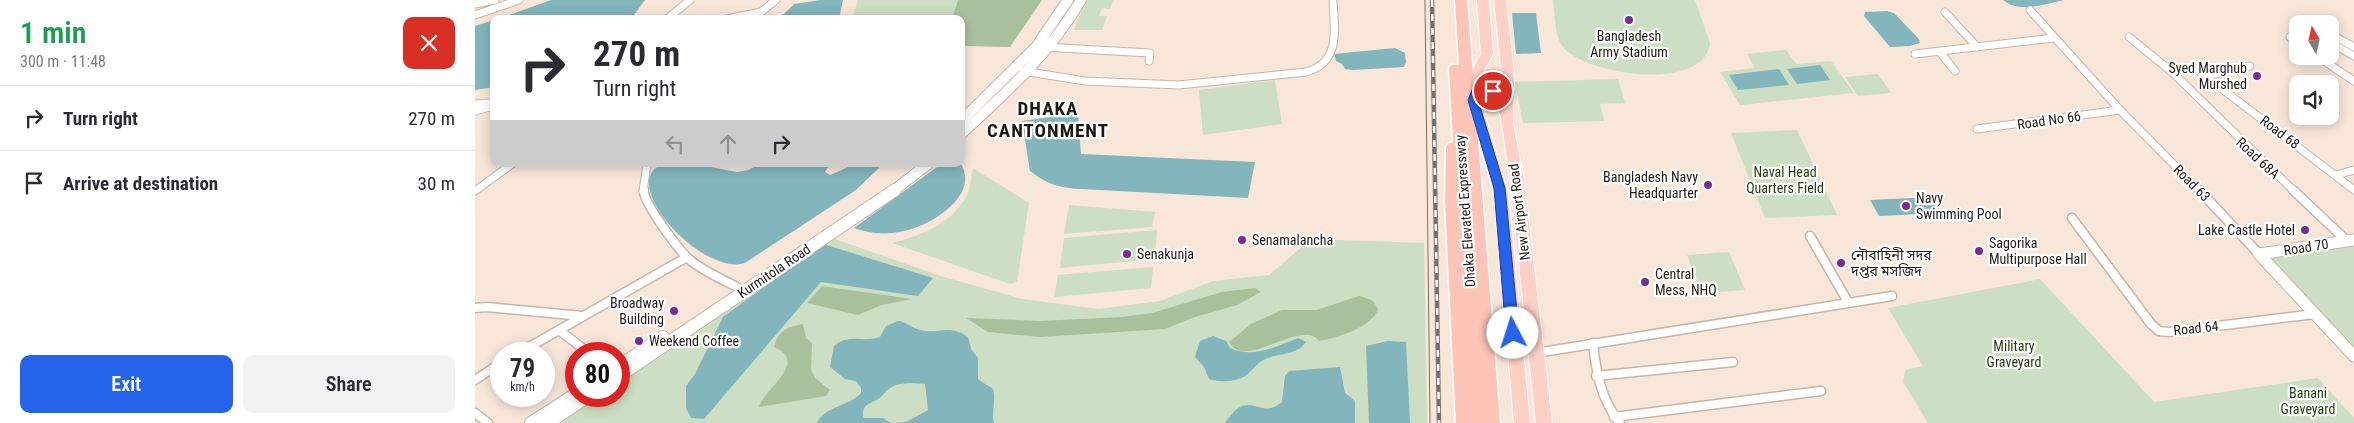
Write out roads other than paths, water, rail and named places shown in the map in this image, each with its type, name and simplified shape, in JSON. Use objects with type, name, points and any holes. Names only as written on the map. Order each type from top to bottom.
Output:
[{"type":"highway","name":"Dhaka Elevated Expressway","points":[[1451,0],[1457,112],[1467,199],[1476,423]]},
{"type":"highway","name":"Dhaka Elevated Expressway","points":[[1461,0],[1491,423]]},
{"type":"highway","name":"New Airport Road","points":[[1483,0],[1487,54],[1482,67],[1471,79],[1469,85],[1501,194],[1521,423]]},
{"type":"highway","name":"New Airport Road","points":[[1500,0],[1509,75],[1507,124],[1517,180],[1544,423]]},
{"type":"highway","points":[[1473,100],[1476,91],[1483,88],[1493,91],[1501,104],[1507,124]]},
{"type":"highway","points":[[1457,112],[1453,134],[1452,201],[1465,423]]},
{"type":"highway","points":[[1490,398],[1498,423]]},
{"type":"main road","points":[[965,117],[1036,47],[1068,0]]},
{"type":"main road","points":[[965,130],[1028,72],[1050,48],[1081,0]]},
{"type":"main road","name":"Kurmitola Road","points":[[630,359],[852,211],[914,167]]},
{"type":"main road","name":"Kurmitola Road","points":[[630,369],[891,193],[924,167]]},
{"type":"main road","points":[[531,423],[565,401]]},
{"type":"main road","points":[[548,423],[572,407]]},
{"type":"street","points":[[475,4],[495,0]]},
{"type":"street","points":[[475,15],[519,0]]},
{"type":"street","points":[[672,15],[690,0]]},
{"type":"street","points":[[748,15],[770,8],[776,0]]},
{"type":"street","points":[[1013,70],[1085,80],[1179,85],[1306,72],[1315,70],[1328,60],[1333,42],[1333,2]]},
{"type":"street","name":"Road 63","points":[[2029,10],[2120,110],[2208,199],[2354,356]]},
{"type":"street","points":[[1945,12],[1977,46]]},
{"type":"street","points":[[2129,37],[2172,72]]},
{"type":"street","points":[[1915,54],[2054,38]]},
{"type":"street","points":[[2339,39],[2354,47]]},
{"type":"street","points":[[1036,47],[1150,53],[1149,61]]},
{"type":"street","points":[[2339,47],[2354,56]]},
{"type":"street","points":[[1940,52],[1955,71]]},
{"type":"street","points":[[2331,65],[2354,80]]},
{"type":"street","name":"Road 68","points":[[2205,76],[2250,66]]},
{"type":"street","name":"Road 68","points":[[2172,72],[2196,69],[2354,190]]},
{"type":"street","name":"Road 68A","points":[[2172,72],[2243,144],[2351,241]]},
{"type":"street","points":[[475,104],[490,104]]},
{"type":"street","points":[[475,111],[490,105]]},
{"type":"street","name":"Road No 66","points":[[1977,130],[2120,110]]},
{"type":"street","points":[[475,191],[507,167]]},
{"type":"street","points":[[647,167],[643,195],[687,257],[737,288]]},
{"type":"street","points":[[2335,175],[2354,170]]},
{"type":"street","name":"Road 64","points":[[2072,218],[2151,324],[2159,331],[2169,332],[2315,314]]},
{"type":"street","points":[[1810,236],[1848,302]]},
{"type":"street","name":"Road 70","points":[[2259,254],[2351,241]]},
{"type":"street","points":[[538,342],[687,257]]},
{"type":"street","points":[[1536,352],[1892,296]]},
{"type":"street","points":[[475,308],[487,307],[581,316]]},
{"type":"street","points":[[559,330],[574,342]]},
{"type":"street","points":[[1593,344],[1596,376],[1617,420],[1821,391]]},
{"type":"street","points":[[1596,376],[1733,362]]},
{"type":"street","points":[[475,380],[490,370]]},
{"type":"street","points":[[475,413],[487,423]]},
{"type":"water","points":[[551,0],[645,0],[634,15],[509,15]]},
{"type":"water","points":[[821,0],[843,0],[840,15],[782,15],[794,4]]},
{"type":"water","points":[[2003,0],[2064,0],[2025,7],[2010,4]]},
{"type":"water","points":[[1887,11],[1894,13],[1919,39],[1920,43],[1910,46],[1890,47],[1864,16],[1865,12]]},
{"type":"water","points":[[1512,13],[1536,13],[1541,53],[1516,54]]},
{"type":"water","points":[[490,21],[490,88],[475,90],[475,26]]},
{"type":"water","points":[[1395,48],[1405,53],[1406,62],[1404,67],[1345,69],[1342,64],[1336,61],[1334,54]]},
{"type":"water","points":[[1820,65],[1830,80],[1797,84],[1787,69]]},
{"type":"water","points":[[1779,69],[1789,85],[1738,90],[1729,75]]},
{"type":"water","points":[[1078,113],[1081,154],[1255,162],[1248,198],[1073,188],[1048,182],[1030,171],[1022,121]]},
{"type":"water","points":[[659,167],[711,167],[737,172],[754,167],[828,167],[825,172],[830,175],[848,167],[880,167],[856,190],[745,263],[727,263],[707,256],[670,225],[657,206],[650,189],[651,174]]},
{"type":"water","points":[[937,167],[962,167],[965,176],[964,187],[958,198],[949,208],[927,223],[915,228],[885,233],[872,233],[854,228]]},
{"type":"water","name":"Navy Swimming Pool","points":[[1933,197],[1942,213],[1879,216],[1870,200]]},
{"type":"water","points":[[823,244],[933,278],[918,296],[821,282],[704,419],[691,418],[686,408],[686,386],[695,374],[723,317]]},
{"type":"water","points":[[898,321],[920,330],[949,330],[968,337],[971,349],[978,358],[978,379],[992,388],[993,391],[994,423],[896,423],[906,422],[928,410],[925,384],[911,383],[888,389],[880,398],[865,407],[863,418],[883,418],[891,423],[817,423],[825,413],[850,401],[861,393],[861,388],[856,381],[845,379],[830,367],[834,346],[845,340],[880,337],[886,326]]},
{"type":"water","points":[[1213,336],[1226,341],[1230,348],[1247,352],[1273,348],[1298,338],[1306,342],[1298,349],[1262,361],[1241,378],[1219,381],[1209,379],[1204,367],[1195,357],[1200,341]]},
{"type":"water","points":[[1388,341],[1406,342],[1410,423],[1369,423],[1366,346]]},
{"type":"water","points":[[1340,367],[1345,393],[1355,401],[1355,423],[1225,423],[1233,412],[1241,406],[1248,405],[1267,408],[1274,407],[1282,402],[1285,376],[1289,371]]},
{"type":"tram line","points":[[1425,0],[1430,423]]},
{"type":"railway","points":[[1432,0],[1439,423]]},
{"type":"place","name":"Bangladesh Army Stadium","points":[[1629,20]]},
{"type":"place","name":"Syed Marghub Murshed","points":[[2257,76]]},
{"type":"place","name":"Bangladesh Navy Headquarter","points":[[1708,185]]},
{"type":"place","name":"Navy Swimming Pool","points":[[1906,206]]},
{"type":"place","name":"Lake Castle Hotel","points":[[2305,230]]},
{"type":"place","name":"Senamalancha","points":[[1242,240]]},
{"type":"place","name":"Sagorika Multipurpose Hall","points":[[1979,251]]},
{"type":"place","name":"Senakunja","points":[[1127,254]]},
{"type":"place","name":"নৌবাহিনী সদর দপ্তর মসজিদ","points":[[1841,263]]},
{"type":"place","name":"Central Mess, NHQ","points":[[1645,282]]},
{"type":"place","name":"Broadway Building","points":[[674,311]]},
{"type":"place","name":"Weekend Coffee","points":[[639,341]]},
{"type":"district","name":"DHAKA CANTONMENT","points":[[1048,119]]},
{"type":"park label","name":"Naval Head Quarters Field","points":[[1785,180]]},
{"type":"park label","name":"Military Graveyard","points":[[2014,354]]},
{"type":"park label","name":"Banani Graveyard","points":[[2308,402]]}]
